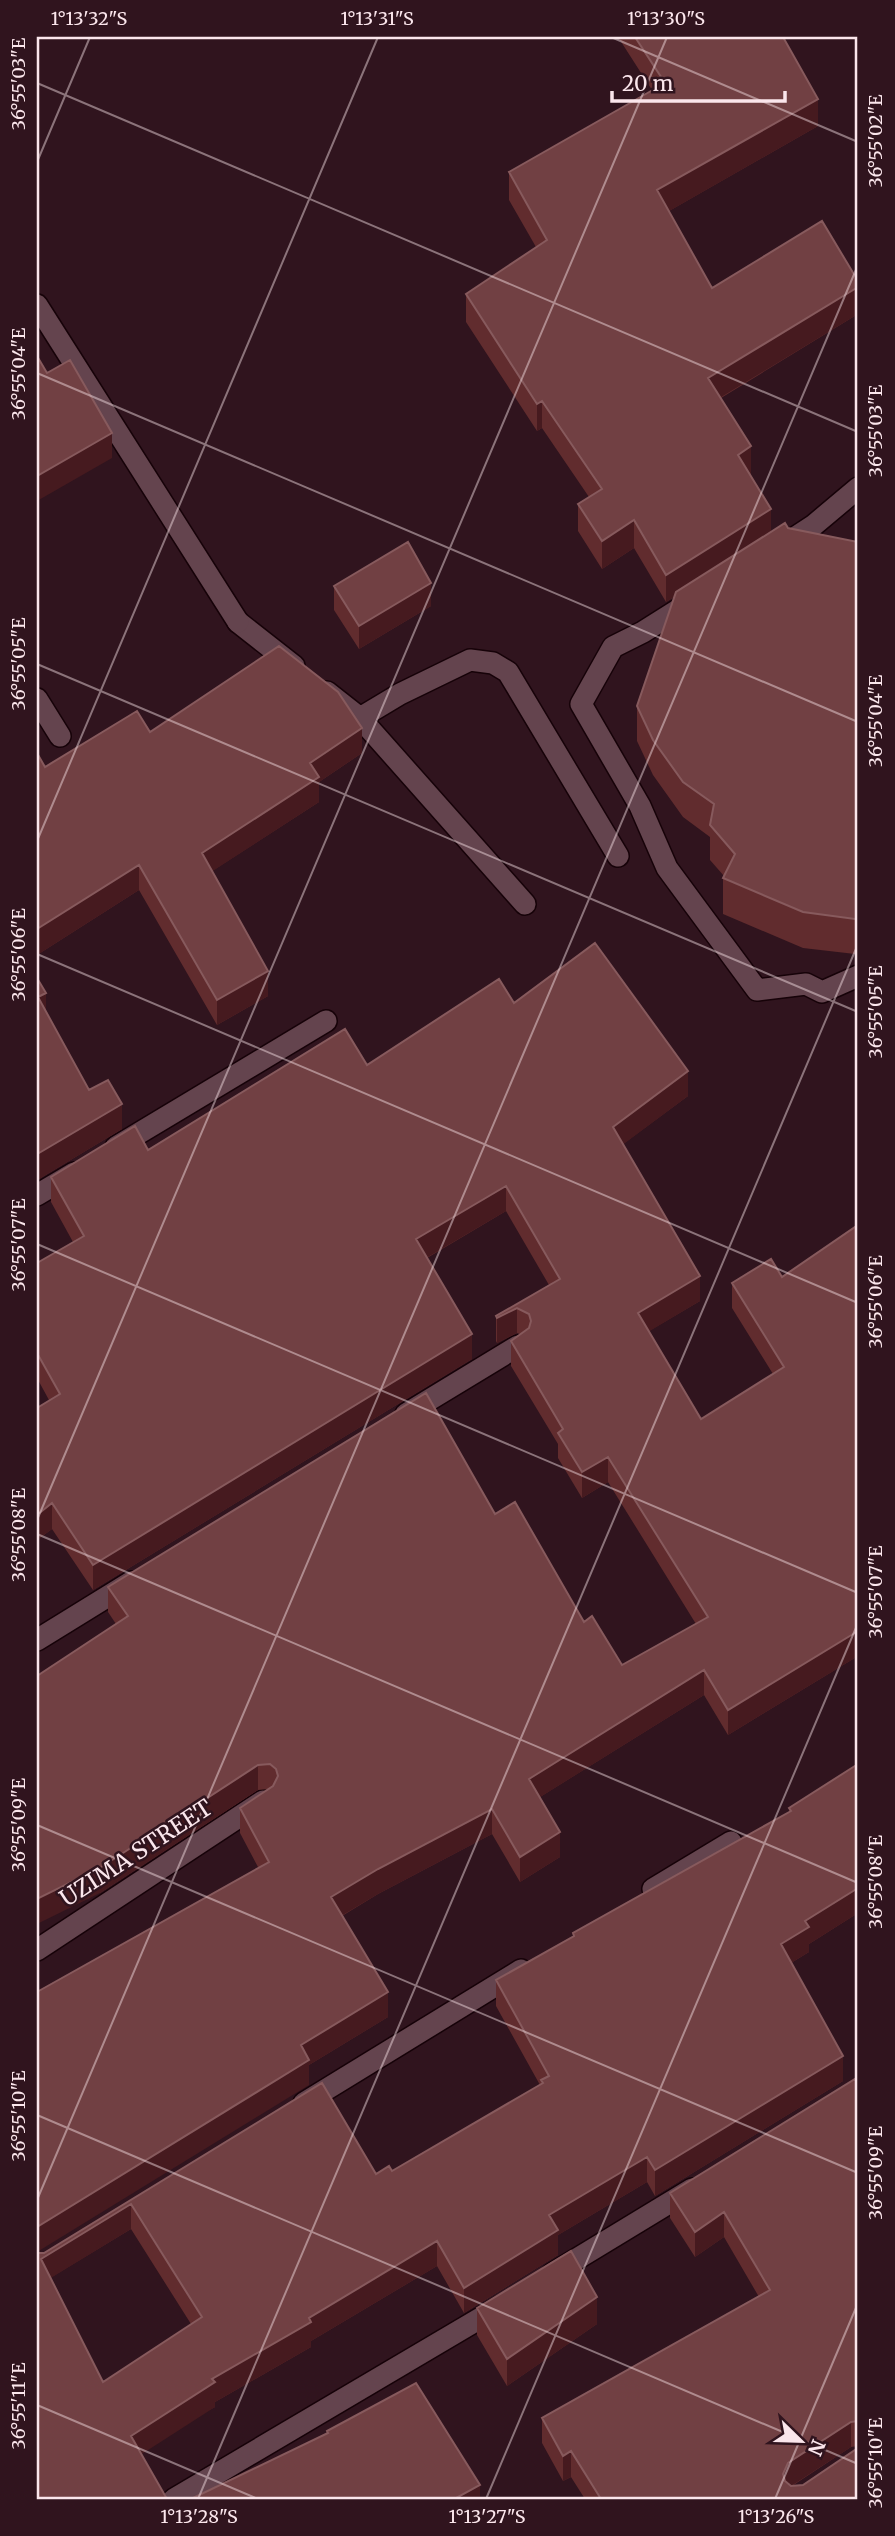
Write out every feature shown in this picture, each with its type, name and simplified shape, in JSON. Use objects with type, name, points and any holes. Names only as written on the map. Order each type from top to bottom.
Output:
[{"type":"street","points":[[37,304],[237,622],[360,718],[525,904]]},
{"type":"street","points":[[769,554],[814,525],[858,488]]},
{"type":"street","points":[[712,589],[613,648],[581,704],[640,806],[667,868],[757,990],[806,984],[822,992],[858,976]]},
{"type":"street","points":[[360,718],[400,694],[470,660],[493,663],[508,672],[618,856]]},
{"type":"street","points":[[37,699],[60,736]]},
{"type":"street","points":[[37,1195],[326,1021]]},
{"type":"street","points":[[389,1425],[518,1346]]},
{"type":"street","points":[[37,1640],[154,1568]]},
{"type":"street","name":"UZIMA STREET","points":[[37,1950],[265,1801]]},
{"type":"street","points":[[637,1899],[731,1842]]},
{"type":"street","points":[[284,2116],[543,1957]]},
{"type":"street","points":[[174,2499],[706,2180]]},
{"type":"building","points":[[635,37],[783,37],[818,99],[657,190],[712,288],[822,221],[858,281],[858,287],[708,378],[751,446],[738,455],[771,509],[666,575],[634,520],[602,541],[578,504],[602,489],[542,401],[537,404],[466,294],[547,240],[509,172],[665,83]]},
{"type":"building","points":[[37,356],[47,373],[70,360],[112,433],[37,476]]},
{"type":"building","points":[[785,523],[788,528],[858,542],[858,917],[855,919],[803,912],[723,878],[735,854],[710,825],[714,804],[683,782],[653,740],[637,706],[676,592]]},
{"type":"building","points":[[408,542],[431,583],[359,626],[334,586]]},
{"type":"building","points":[[279,646],[338,692],[362,728],[310,763],[319,777],[202,853],[268,971],[217,1000],[139,865],[37,929],[37,753],[45,767],[137,711],[150,732]]},
{"type":"building","points":[[595,943],[688,1071],[613,1127],[700,1276],[638,1313],[701,1419],[784,1367],[732,1283],[771,1259],[782,1277],[858,1225],[858,1631],[728,1710],[704,1670],[529,1779],[560,1832],[520,1857],[492,1809],[331,1897],[388,1992],[301,2045],[309,2060],[37,2227],[37,1992],[269,1862],[240,1808],[273,1786],[278,1776],[276,1769],[270,1764],[258,1765],[100,1868],[37,1899],[37,1676],[128,1616],[108,1587],[426,1393],[495,1514],[515,1502],[584,1622],[592,1616],[622,1665],[708,1617],[608,1457],[582,1472],[558,1433],[563,1429],[511,1341],[529,1328],[529,1314],[517,1308],[497,1318],[496,1316],[560,1279],[506,1186],[416,1239],[472,1334],[93,1565],[52,1503],[37,1515],[37,1408],[60,1394],[37,1353],[37,1263],[84,1236],[51,1177],[135,1126],[148,1150],[345,1029],[367,1065],[499,979],[514,1003]]},
{"type":"building","points":[[37,978],[46,993],[38,997],[89,1090],[108,1080],[122,1104],[39,1153],[37,1150]]},
{"type":"building","points":[[858,1764],[858,1888],[805,1921],[809,1927],[781,1944],[843,2056],[655,2170],[647,2157],[549,2215],[558,2230],[464,2288],[437,2241],[309,2318],[311,2322],[212,2379],[215,2382],[131,2436],[167,2499],[37,2499],[37,2253],[44,2253],[322,2083],[376,2174],[389,2166],[392,2171],[543,2083],[541,2080],[549,2076],[496,1980],[574,1936],[573,1933],[791,1811],[789,1808]],"holes":[[[131,2204],[202,2317],[103,2382],[41,2259]]]},
{"type":"building","points":[[855,2079],[858,2085],[858,2421],[851,2422],[788,2463],[783,2474],[785,2481],[791,2486],[803,2485],[858,2448],[858,2499],[601,2499],[571,2451],[563,2456],[542,2418],[770,2290],[724,2212],[695,2232],[670,2193]]},
{"type":"building","points":[[571,2251],[597,2297],[507,2359],[477,2308]]},
{"type":"building","points":[[416,2383],[480,2485],[457,2499],[191,2499],[328,2433],[327,2431]]}]
